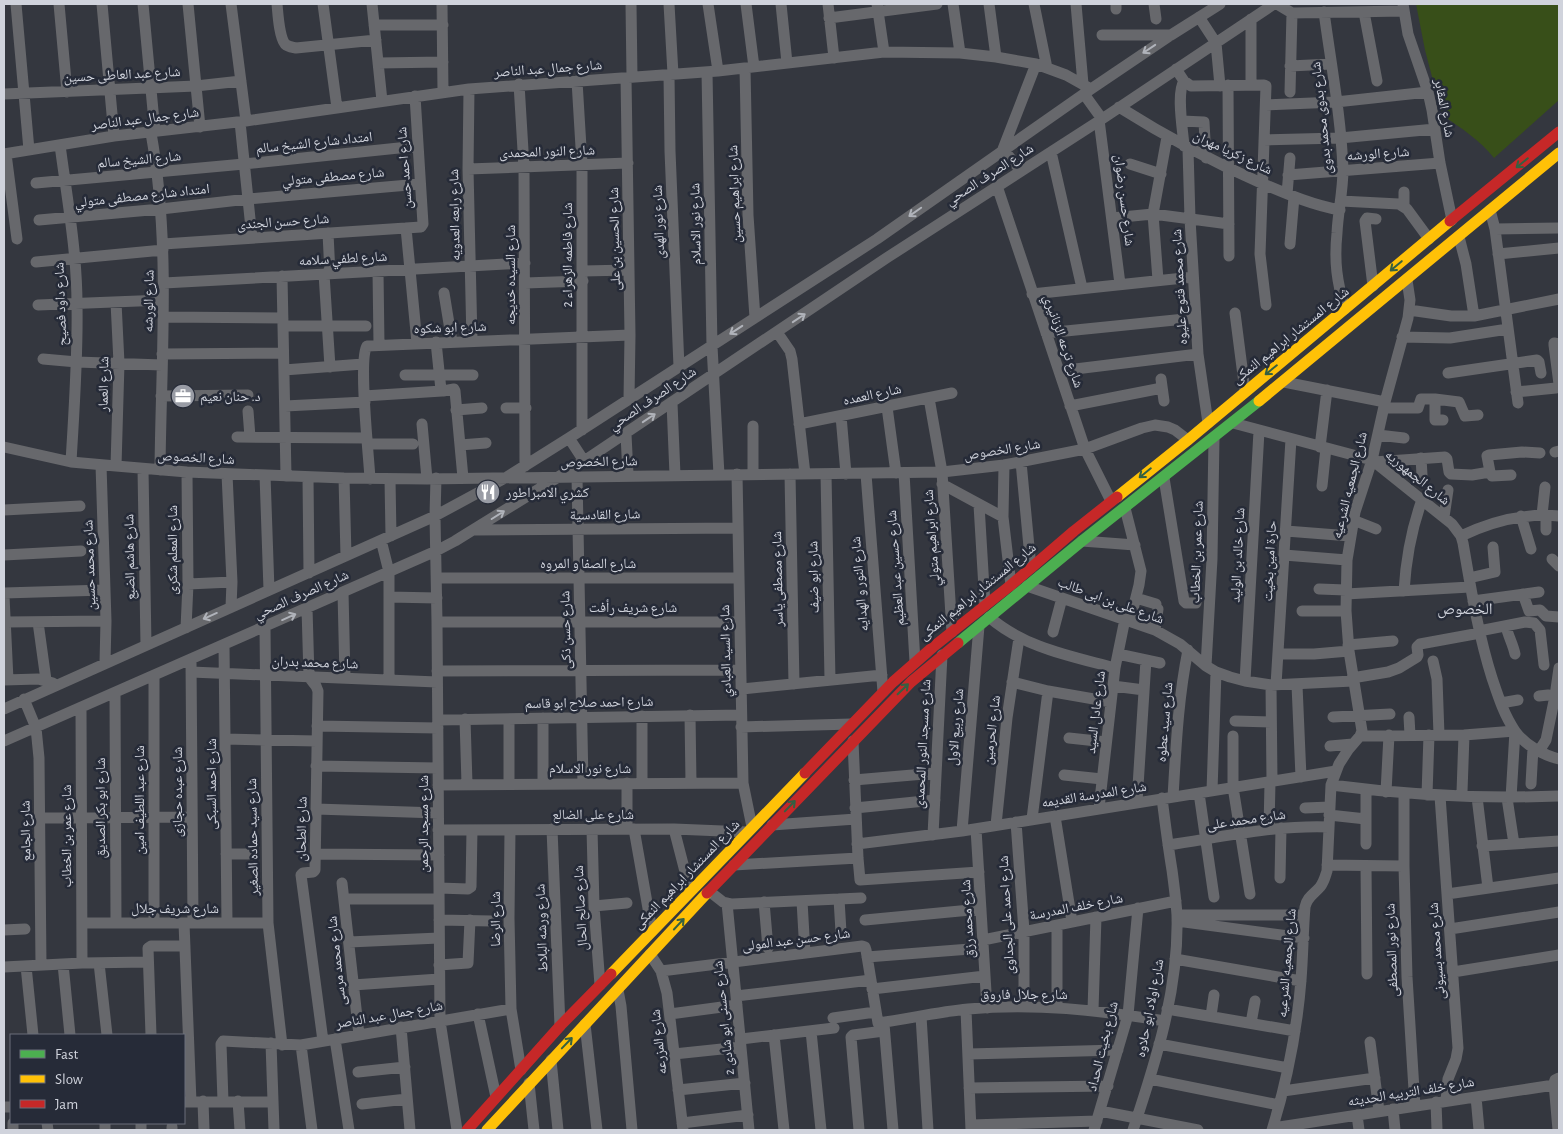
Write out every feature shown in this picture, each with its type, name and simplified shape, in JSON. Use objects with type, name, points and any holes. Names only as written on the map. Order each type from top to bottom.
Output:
[{"type":"main road","name":"شارع المستشار ابراهيم النمكى","points":[[467,1130],[560,1026],[883,692],[915,662],[1188,440],[1559,132]]},
{"type":"main road","name":"شارع المستشار ابراهيم النمكى","points":[[487,1130],[709,891],[911,682],[1082,541],[1284,382],[1558,155]]},
{"type":"main road","points":[[1074,531],[1082,541]]},
{"type":"street","points":[[16,4],[29,150]]},
{"type":"street","points":[[59,4],[67,92]]},
{"type":"street","points":[[102,4],[114,136]]},
{"type":"street","name":"شارع الورشه","points":[[143,4],[163,247],[160,470]]},
{"type":"street","points":[[188,4],[200,127]]},
{"type":"street","points":[[231,4],[241,81],[244,164],[252,238]]},
{"type":"street","points":[[277,4],[281,35],[288,47],[296,48],[376,40]]},
{"type":"street","points":[[323,4],[337,108]]},
{"type":"street","points":[[372,4],[382,101]]},
{"type":"street","points":[[442,4],[443,92]]},
{"type":"street","name":"شارع الحسين بن على","points":[[629,400],[628,163],[631,4]]},
{"type":"street","name":"شارع نور الهدى","points":[[669,4],[671,75],[670,151],[679,367]]},
{"type":"street","name":"شارع نور الاسلام","points":[[708,4],[713,71],[712,346],[719,475]]},
{"type":"street","name":"شارع ابراهيم حسين","points":[[746,4],[749,68],[748,215],[755,318]]},
{"type":"street","points":[[781,4],[787,64]]},
{"type":"street","points":[[828,4],[834,58]]},
{"type":"street","points":[[830,18],[878,8],[937,4]]},
{"type":"street","points":[[954,4],[960,54]]},
{"type":"street","points":[[988,4],[996,57]]},
{"type":"street","points":[[1021,171],[1003,149],[1041,66],[1034,4]]},
{"type":"street","points":[[1076,4],[1086,89],[1100,120]]},
{"type":"street","points":[[1154,4],[1156,19]]},
{"type":"street","name":"شارع الصرف الصحي","points":[[4,709],[435,516],[507,477],[877,239],[1086,89],[1220,4]]},
{"type":"street","points":[[1276,4],[1292,13],[1364,12],[1403,7]]},
{"type":"street","name":"شارع الصرف الصحي","points":[[4,742],[436,551],[473,530],[626,434],[888,257],[1276,4]]},
{"type":"street","name":"شارع المقابر","points":[[1403,7],[1408,34],[1428,92],[1452,220]]},
{"type":"street","points":[[878,8],[884,52]]},
{"type":"street","name":"شارع بدوى محمد بدوى","points":[[1324,12],[1343,170],[1336,257],[1337,281],[1345,309]]},
{"type":"street","points":[[1364,12],[1377,81]]},
{"type":"street","points":[[1290,92],[1292,13]]},
{"type":"street","points":[[1199,17],[1216,43],[1224,86],[1230,256]]},
{"type":"street","points":[[1251,19],[1251,85]]},
{"type":"street","points":[[374,25],[442,25]]},
{"type":"street","points":[[1102,35],[1171,34]]},
{"type":"street","name":"شارع جمال عبد الناصر","points":[[5,154],[114,136],[243,122],[443,92],[519,84],[629,78],[749,68],[884,52],[996,57],[1041,66],[1086,89]]},
{"type":"street","points":[[378,63],[443,62]]},
{"type":"street","points":[[1290,66],[1331,64]]},
{"type":"street","points":[[1176,69],[1187,84],[1195,86],[1265,86],[1266,105],[1260,254],[1266,305]]},
{"type":"street","name":"شارع فاطمه الزهراء 2","points":[[577,80],[582,164],[582,430]]},
{"type":"street","name":"شارع عبد العاطى حسين","points":[[4,94],[196,86],[241,81]]},
{"type":"street","name":"شارع محمد فتوح عليوه","points":[[1184,81],[1180,90],[1186,148],[1195,318],[1208,423]]},
{"type":"street","name":"شارع السيده خديجه","points":[[519,84],[524,167],[525,466]]},
{"type":"street","name":"شارع رابعه العدويه","points":[[469,89],[468,169],[472,341]]},
{"type":"street","points":[[1266,105],[1336,102],[1428,92]]},
{"type":"street","name":"شارع احمد حسن","points":[[415,96],[423,224],[419,227],[406,228],[417,343]]},
{"type":"street","name":"شارع زكريا مهران","points":[[1119,107],[1167,137],[1206,158],[1316,205],[1386,202],[1404,206]]},
{"type":"street","name":"شارع حسن رضوان","points":[[1100,120],[1120,284]]},
{"type":"street","points":[[1182,121],[1204,122],[1206,158]]},
{"type":"street","points":[[1264,140],[1340,138],[1435,129]]},
{"type":"street","points":[[1158,280],[1153,214],[1167,137]]},
{"type":"street","name":"شارع داود فصيح","points":[[60,145],[74,258],[77,303],[77,362],[71,462]]},
{"type":"street","name":"امتداد شارع الشيخ سالم","points":[[244,164],[418,146]]},
{"type":"street","points":[[1051,152],[1082,288]]},
{"type":"street","points":[[5,154],[17,239]]},
{"type":"street","points":[[1290,158],[1288,175],[1290,244]]},
{"type":"street","name":"شارع النور المحمدى","points":[[468,169],[628,163]]},
{"type":"street","name":"شارع الورشه","points":[[1288,175],[1440,163]]},
{"type":"street","name":"شارع الشيخ سالم","points":[[36,182],[244,164]]},
{"type":"street","points":[[1130,164],[1161,174]]},
{"type":"street","name":"شارع مصطفى متولي","points":[[248,199],[420,184]]},
{"type":"street","name":"شارع ترعه الزنانيري","points":[[997,186],[1085,449],[1111,501]]},
{"type":"street","points":[[1404,192],[1404,206],[1429,239]]},
{"type":"street","name":"امتداد شارع مصطفى متولي","points":[[39,220],[161,210],[248,199]]},
{"type":"street","points":[[1490,210],[1495,230],[1517,398],[1557,386],[1554,343],[1559,344]]},
{"type":"street","points":[[1112,218],[1153,214],[1229,224]]},
{"type":"street","points":[[1373,286],[1365,221],[1367,218],[1376,219]]},
{"type":"street","name":"شارع حسن الجندى","points":[[36,262],[252,238],[406,228]]},
{"type":"street","points":[[1495,230],[1559,228]]},
{"type":"street","points":[[328,233],[327,274],[330,367]]},
{"type":"street","points":[[1459,237],[1468,270],[1474,316]]},
{"type":"street","points":[[877,239],[888,257]]},
{"type":"street","points":[[1498,254],[1559,248]]},
{"type":"street","name":"شارع لطفي سلامه","points":[[164,283],[525,263]]},
{"type":"street","points":[[525,283],[629,270]]},
{"type":"street","points":[[378,271],[379,344]]},
{"type":"street","points":[[282,276],[286,476]]},
{"type":"street","points":[[1032,294],[1193,277]]},
{"type":"street","name":"شارع الجمعيه الشرعيه","points":[[1273,1129],[1295,1031],[1301,981],[1306,901],[1323,883],[1327,871],[1331,785],[1343,757],[1357,740],[1362,727],[1348,648],[1346,611],[1347,560],[1350,536],[1373,461],[1384,405],[1409,310],[1410,300],[1407,280]]},
{"type":"street","points":[[444,293],[452,342]]},
{"type":"street","points":[[1409,310],[1451,316],[1474,316],[1559,299]]},
{"type":"street","points":[[38,305],[163,300]]},
{"type":"street","name":"شارع العمار","points":[[116,302],[119,364],[116,466]]},
{"type":"street","points":[[1235,313],[1245,391]]},
{"type":"street","points":[[163,317],[283,322],[328,326],[366,326]]},
{"type":"street","points":[[1046,333],[1195,318]]},
{"type":"street","points":[[1402,337],[1450,338],[1508,329]]},
{"type":"street","points":[[777,332],[791,355],[805,474]]},
{"type":"street","name":"شارع ابو شكوه","points":[[363,364],[364,350],[369,345],[630,335]]},
{"type":"street","points":[[436,342],[442,391]]},
{"type":"street","points":[[43,359],[119,364],[162,359],[284,353]]},
{"type":"street","points":[[1059,371],[1198,354]]},
{"type":"street","points":[[1448,373],[1537,360],[1541,373]]},
{"type":"street","points":[[284,370],[363,364],[370,479]]},
{"type":"street","points":[[404,375],[473,375]]},
{"type":"street","points":[[1284,382],[1327,390],[1384,405],[1418,408],[1421,399],[1459,402],[1465,416],[1478,415]]},
{"type":"street","points":[[1070,406],[1162,384],[1164,401]]},
{"type":"street","points":[[284,406],[454,390],[463,478]]},
{"type":"street","points":[[1322,486],[1327,390]]},
{"type":"street","name":"شارع العمده","points":[[799,424],[952,393]]},
{"type":"street","points":[[161,396],[248,395]]},
{"type":"street","name":"شارع ابراهيم متولي","points":[[929,398],[942,472],[952,632]]},
{"type":"street","points":[[1435,399],[1435,420],[1443,420]]},
{"type":"street","points":[[672,402],[675,475]]},
{"type":"street","name":"شارع حسين عبد العظيم","points":[[886,406],[900,473],[915,662]]},
{"type":"street","points":[[456,410],[482,408]]},
{"type":"street","points":[[506,408],[526,408]]},
{"type":"street","points":[[248,410],[250,437]]},
{"type":"street","points":[[841,416],[846,474]]},
{"type":"street","name":"شارع الجمهوريه","points":[[1233,423],[1373,461],[1444,517],[1457,529],[1461,536]]},
{"type":"street","name":"شارع مسجد الرحمن","points":[[422,424],[435,516],[437,578],[440,1021],[458,1130]]},
{"type":"street","name":"شارع الخصوص","points":[[4,447],[71,462],[143,469],[227,474],[390,479],[942,472],[1004,465],[1085,449],[1155,425],[1175,430],[1188,440]]},
{"type":"street","points":[[753,426],[753,474]]},
{"type":"street","name":"شارع خالد بن الوليد","points":[[1245,681],[1259,431]]},
{"type":"street","points":[[626,434],[628,475]]},
{"type":"street","points":[[1378,434],[1404,438]]},
{"type":"street","points":[[237,437],[285,437],[413,444]]},
{"type":"street","points":[[569,438],[584,461]]},
{"type":"street","name":"شارع عمر بن الخطاب","points":[[1212,791],[1211,669],[1214,438]]},
{"type":"street","name":"حارة امين بخيت","points":[[1280,878],[1271,781],[1271,722],[1278,654],[1291,439]]},
{"type":"street","points":[[460,445],[486,443]]},
{"type":"street","points":[[1511,475],[1492,476],[1487,456],[1522,452],[1540,453]]},
{"type":"street","points":[[1421,458],[1422,475]]},
{"type":"street","points":[[1373,461],[1446,458],[1451,474],[1490,472]]},
{"type":"street","points":[[1021,462],[1031,568]]},
{"type":"street","name":"شارع محمد حسين","points":[[101,465],[106,621],[105,663]]},
{"type":"street","points":[[1004,465],[1003,517],[1011,585]]},
{"type":"street","name":"شارع هاشم الضبع","points":[[143,469],[146,645]]},
{"type":"street","name":"شارع المعلم شكرى","points":[[186,628],[188,584],[187,472]]},
{"type":"street","points":[[227,474],[232,582],[231,607]]},
{"type":"street","name":"شارع السيد العبادي","points":[[737,474],[740,670],[742,689],[742,783],[750,829]]},
{"type":"street","name":"شارع مصطفى ياسر","points":[[790,474],[794,684]]},
{"type":"street","name":"شارع ابو ضيف","points":[[826,474],[830,680]]},
{"type":"street","name":"شارع النور و الهدايه","points":[[866,474],[883,692]]},
{"type":"street","points":[[265,475],[269,590]]},
{"type":"street","name":"شارع حسن ذكى","points":[[578,476],[583,784]]},
{"type":"street","points":[[308,477],[309,572]]},
{"type":"street","points":[[344,478],[346,556]]},
{"type":"street","points":[[1164,478],[1184,601],[1186,603],[1196,603]]},
{"type":"street","points":[[389,680],[389,572],[386,538],[390,479]]},
{"type":"street","points":[[942,484],[1003,517]]},
{"type":"street","points":[[1545,487],[1544,515],[1546,530]]},
{"type":"street","points":[[1444,517],[1448,490]]},
{"type":"street","points":[[1404,591],[1410,538],[1414,520],[1422,500]]},
{"type":"street","points":[[980,504],[985,605]]},
{"type":"street","points":[[4,510],[80,506]]},
{"type":"street","name":"شارع عادل السيد","points":[[1099,808],[1115,668],[1127,620],[1136,598],[1141,578],[1141,571],[1125,508]]},
{"type":"street","points":[[1559,516],[1521,516],[1476,528],[1461,536],[1479,632],[1501,703],[1515,731],[1536,750],[1559,760]]},
{"type":"street","points":[[1521,516],[1531,549]]},
{"type":"street","points":[[1354,520],[1376,529]]},
{"type":"street","name":"شارع القادسية","points":[[473,530],[738,528]]},
{"type":"street","points":[[1286,530],[1350,536]]},
{"type":"street","points":[[1082,541],[1135,545]]},
{"type":"street","points":[[1319,589],[1346,592],[1404,591],[1469,582],[1494,572],[1493,547]]},
{"type":"street","points":[[4,555],[81,552]]},
{"type":"street","points":[[1284,555],[1347,560]]},
{"type":"street","name":"شارع الصفا و المروه","points":[[437,578],[739,578]]},
{"type":"street","points":[[188,584],[232,582]]},
{"type":"street","name":"شارع على بن ابى طالب","points":[[1027,586],[1155,630],[1188,650],[1211,669],[1245,681],[1274,685],[1297,685],[1382,674],[1399,668],[1417,658],[1417,647],[1420,644],[1479,632]]},
{"type":"street","points":[[59,684],[38,679],[6,680],[4,594],[105,590]]},
{"type":"street","points":[[343,592],[345,678]]},
{"type":"street","points":[[1473,601],[1539,592]]},
{"type":"street","points":[[1523,594],[1529,611],[1540,610],[1546,616],[1559,617]]},
{"type":"street","points":[[389,597],[437,598]]},
{"type":"street","points":[[1052,632],[1062,598]]},
{"type":"street","points":[[1136,598],[1157,606],[1155,630]]},
{"type":"street","name":"شارع الطحان","points":[[307,608],[309,677],[318,691],[315,871],[301,875],[329,1040]]},
{"type":"street","points":[[1302,611],[1346,611]]},
{"type":"street","points":[[989,617],[1019,638],[1042,648],[1115,668]]},
{"type":"street","points":[[5,622],[106,621]]},
{"type":"street","points":[[38,622],[46,680]]},
{"type":"street","name":"شارع شريف رأفت","points":[[437,622],[740,622]]},
{"type":"street","points":[[1479,632],[1530,622],[1538,626],[1541,635],[1544,665]]},
{"type":"street","name":"شارع ربيع الاول","points":[[962,831],[979,626]]},
{"type":"street","points":[[1506,626],[1515,654]]},
{"type":"street","name":"شارع سيد حماده الصغير","points":[[265,627],[268,923],[276,1044]]},
{"type":"street","name":"شارع الحرمين","points":[[996,825],[1003,754],[1019,638]]},
{"type":"street","points":[[1278,654],[1314,654],[1393,641]]},
{"type":"street","name":"شارع احمد السبكى","points":[[224,645],[227,923]]},
{"type":"street","name":"شارع سيد عطوه","points":[[1168,845],[1168,798],[1183,674],[1188,650]]},
{"type":"street","points":[[1118,654],[1160,663]]},
{"type":"street","name":"شارع مسجد النور المحمدى","points":[[933,835],[942,655]]},
{"type":"street","name":"شارع عبده حجازى","points":[[188,1102],[185,946],[188,923],[192,817],[191,660]]},
{"type":"street","points":[[1137,802],[1146,660]]},
{"type":"street","points":[[1427,795],[1434,735],[1437,679],[1432,661]]},
{"type":"street","points":[[1531,784],[1536,750],[1546,740],[1557,696],[1559,668]]},
{"type":"street","name":"شارع محمد بدران","points":[[192,672],[389,680],[581,670],[740,670]]},
{"type":"street","points":[[742,689],[882,675]]},
{"type":"street","name":"شارع عبد اللطيف امين","points":[[154,676],[154,923]]},
{"type":"street","points":[[1012,682],[1048,691],[1111,702]]},
{"type":"street","points":[[1297,685],[1301,777]]},
{"type":"street","points":[[1113,686],[1144,690]]},
{"type":"street","points":[[1032,819],[1048,691]]},
{"type":"street","name":"شارع ابو بكر الصديق","points":[[115,693],[116,923]]},
{"type":"street","points":[[1539,696],[1557,696]]},
{"type":"street","name":"شارع الجامع","points":[[24,699],[36,728],[39,765],[41,965]]},
{"type":"street","points":[[1501,703],[1518,700]]},
{"type":"street","name":"شارع عمر بن الخطاب","points":[[81,708],[82,963]]},
{"type":"street","points":[[1333,717],[1390,714]]},
{"type":"street","name":"شارع احمد صلاح ابو قاسم","points":[[317,726],[438,724],[466,719],[741,715]]},
{"type":"street","points":[[642,716],[642,783]]},
{"type":"street","points":[[690,716],[690,783]]},
{"type":"street","points":[[1409,717],[1410,735]]},
{"type":"street","points":[[543,718],[543,784]]},
{"type":"street","points":[[466,719],[467,784]]},
{"type":"street","points":[[509,719],[509,784]]},
{"type":"street","points":[[1235,721],[1271,722]]},
{"type":"street","points":[[742,727],[852,724]]},
{"type":"street","points":[[1330,746],[1389,735],[1464,735],[1515,731]]},
{"type":"street","points":[[1514,844],[1509,798],[1515,731]]},
{"type":"street","points":[[1386,792],[1389,735]]},
{"type":"street","points":[[1462,792],[1464,735]]},
{"type":"street","points":[[1233,736],[1233,787],[1250,894]]},
{"type":"street","points":[[1069,738],[1106,742]]},
{"type":"street","points":[[225,739],[317,741]]},
{"type":"street","points":[[853,741],[855,814],[860,880],[979,872]]},
{"type":"street","points":[[316,766],[438,768]]},
{"type":"street","name":"شارع المدرسة القديمه","points":[[857,844],[976,829],[1336,771]]},
{"type":"street","points":[[854,780],[880,772],[936,773]]},
{"type":"street","points":[[1064,775],[1102,779]]},
{"type":"street","points":[[627,783],[630,829],[652,931]]},
{"type":"street","name":"شارع نور الاسلام","points":[[438,785],[742,783]]},
{"type":"street","points":[[1331,785],[1404,794],[1477,798],[1559,796]]},
{"type":"street","points":[[1366,790],[1366,844]]},
{"type":"street","points":[[1199,793],[1214,897]]},
{"type":"street","name":"شارع نور المصطفى","points":[[1404,794],[1407,977],[1415,1106]]},
{"type":"street","name":"شارع محمد بسيونى","points":[[1437,1130],[1441,1102],[1458,1048],[1440,796]]},
{"type":"street","points":[[1477,798],[1488,888]]},
{"type":"street","points":[[772,825],[855,814],[935,800]]},
{"type":"street","points":[[1304,808],[1330,811],[1366,819]]},
{"type":"street","points":[[316,809],[438,813]]},
{"type":"street","points":[[1055,816],[1072,922]]},
{"type":"street","points":[[40,818],[192,817]]},
{"type":"street","name":"شارع احمد على الجداوى","points":[[1016,822],[1024,932],[1024,1007]]},
{"type":"street","name":"شارع محمد على","points":[[1168,845],[1275,828],[1328,827]]},
{"type":"street","points":[[674,828],[690,891]]},
{"type":"street","name":"شارع ورشه البلاط","points":[[552,829],[560,1026]]},
{"type":"street","name":"شارع صالح الحال","points":[[592,829],[594,906],[600,985]]},
{"type":"street","name":"شارع على الضالع","points":[[438,830],[750,829]]},
{"type":"street","name":"شارع محمد رزق","points":[[976,829],[987,1008]]},
{"type":"street","points":[[344,899],[439,893],[468,889],[471,887],[472,830]]},
{"type":"street","name":"شارع الرضا","points":[[510,830],[511,1008],[521,1070]]},
{"type":"street","points":[[1482,846],[1559,840]]},
{"type":"street","name":"شارع اولاد ابو حلاوه","points":[[1133,1130],[1150,1079],[1165,1021],[1175,959],[1176,901],[1168,845]]},
{"type":"street","points":[[226,854],[248,854]]},
{"type":"street","points":[[315,854],[438,855]]},
{"type":"street","points":[[734,866],[858,858]]},
{"type":"street","points":[[1327,865],[1404,866]]},
{"type":"street","points":[[1366,866],[1367,974]]},
{"type":"street","points":[[1447,894],[1559,878]]},
{"type":"street","name":"شارع محمد مرسى","points":[[342,883],[359,1035]]},
{"type":"street","points":[[709,891],[727,903],[860,898]]},
{"type":"street","points":[[839,899],[841,932]]},
{"type":"street","points":[[802,901],[805,953]]},
{"type":"street","name":"شارع خلف المدرسة","points":[[983,944],[1024,932],[1176,901]]},
{"type":"street","points":[[764,902],[768,948]]},
{"type":"street","points":[[594,906],[628,903]]},
{"type":"street","name":"شارع حسنى ابو شادى 2","points":[[727,903],[750,1130]]},
{"type":"street","name":"شارع بخيت الحداد","points":[[1097,1121],[1128,1015],[1138,908]]},
{"type":"street","points":[[865,920],[981,909]]},
{"type":"street","points":[[1450,928],[1559,912]]},
{"type":"street","points":[[1177,918],[1304,915]]},
{"type":"street","points":[[1093,1010],[1096,917]]},
{"type":"street","points":[[1177,918],[1304,938]]},
{"type":"street","points":[[439,920],[492,920]]},
{"type":"street","points":[[439,965],[468,963],[470,920]]},
{"type":"street","name":"شارع شريف جلال","points":[[82,923],[268,923]]},
{"type":"street","points":[[1057,925],[1057,1008]]},
{"type":"street","points":[[4,930],[25,929]]},
{"type":"street","points":[[348,942],[439,938]]},
{"type":"street","points":[[893,1130],[884,1026],[877,1023],[867,957],[983,944]]},
{"type":"street","points":[[151,1034],[148,949],[150,947],[185,946]]},
{"type":"street","name":"شارع حسن عبد المولى","points":[[661,971],[862,946],[866,948],[867,957]]},
{"type":"street","name":"شارع المزرعه","points":[[650,954],[661,971],[667,992],[682,1127]]},
{"type":"street","points":[[1453,972],[1559,955]]},
{"type":"street","points":[[1175,959],[1301,981]]},
{"type":"street","points":[[4,967],[148,962]]},
{"type":"street","points":[[99,963],[107,1034]]},
{"type":"street","points":[[63,964],[70,1034]]},
{"type":"street","points":[[26,966],[33,1034]]},
{"type":"street","points":[[670,1014],[737,1001],[871,984],[985,976]]},
{"type":"street","points":[[353,985],[439,979]]},
{"type":"street","points":[[618,990],[632,1130]]},
{"type":"street","points":[[1210,1016],[1214,995]]},
{"type":"street","points":[[1251,1023],[1255,1001]]},
{"type":"street","name":"شارع جلال فاروق","points":[[859,1130],[851,1038],[853,1035],[922,1016],[987,1008],[1024,1007],[1093,1010],[1165,1021]]},
{"type":"street","name":"شارع جمال عبد الناصر","points":[[223,1101],[222,1042],[300,1045],[511,1008]]},
{"type":"street","points":[[1167,1009],[1295,1031]]},
{"type":"street","points":[[966,1010],[971,1128],[1137,1118],[1182,1129],[1198,1130]]},
{"type":"street","points":[[674,1054],[741,1043],[774,1035],[811,1031],[875,1012]]},
{"type":"street","points":[[478,1014],[496,1098]]},
{"type":"street","points":[[922,1016],[928,1130]]},
{"type":"street","points":[[586,1024],[597,1130]]},
{"type":"street","points":[[401,1028],[410,1130]]},
{"type":"street","points":[[811,1031],[821,1130]]},
{"type":"street","points":[[774,1035],[784,1130]]},
{"type":"street","points":[[329,1040],[349,1130]]},
{"type":"street","points":[[1370,1042],[1379,1111]]},
{"type":"street","points":[[274,1130],[273,1102],[276,1044]]},
{"type":"street","points":[[1159,1044],[1288,1068]]},
{"type":"street","points":[[300,1045],[312,1130]]},
{"type":"street","points":[[968,1054],[1118,1050]]},
{"type":"street","points":[[551,1060],[558,1130]]},
{"type":"street","points":[[358,1072],[405,1067]]},
{"type":"street","points":[[1283,1091],[1375,1078]]},
{"type":"street","points":[[1150,1079],[1279,1105]]},
{"type":"street","points":[[1556,1082],[1558,1130]]},
{"type":"street","name":"شارع خلف التربيه الحديثه","points":[[1273,1129],[1324,1125],[1357,1114],[1476,1097],[1556,1082]]},
{"type":"street","points":[[530,1083],[534,1130]]},
{"type":"street","points":[[678,1090],[745,1083]]},
{"type":"street","points":[[969,1088],[1108,1086]]},
{"type":"street","points":[[1476,1097],[1479,1130]]},
{"type":"street","points":[[362,1104],[408,1099]]},
{"type":"street","points":[[203,1101],[204,1130]]},
{"type":"street","points":[[238,1101],[240,1130]]},
{"type":"street","points":[[188,1102],[273,1102]]},
{"type":"street","points":[[1393,1109],[1395,1130]]},
{"type":"street","points":[[1357,1114],[1358,1130]]},
{"type":"street","points":[[682,1127],[748,1115]]},
{"type":"green space","points":[[1416,4],[1559,4],[1559,100],[1494,158],[1476,140],[1442,115],[1425,50]]},
{"type":"traffic: fast","points":[[958,643],[1082,541],[1259,401]]},
{"type":"traffic: slow","points":[[1259,401],[1559,153]]},
{"type":"traffic: slow","points":[[1117,497],[1450,221]]},
{"type":"traffic: slow","points":[[611,974],[805,773]]},
{"type":"traffic: slow","points":[[487,1130],[707,893]]},
{"type":"traffic: jam","points":[[1450,221],[1559,132]]},
{"type":"traffic: jam","points":[[805,773],[893,682],[933,647],[1117,497]]},
{"type":"traffic: jam","points":[[707,893],[911,682],[958,643]]},
{"type":"traffic: jam","points":[[467,1130],[560,1026],[611,974]]},
{"type":"place","name":"د. حنان نعيم","points":[[183,396]]},
{"type":"place","name":"كشري الامبراطور","points":[[488,492]]},
{"type":"district","name":"الخصوص","points":[[1465,608]]}]
